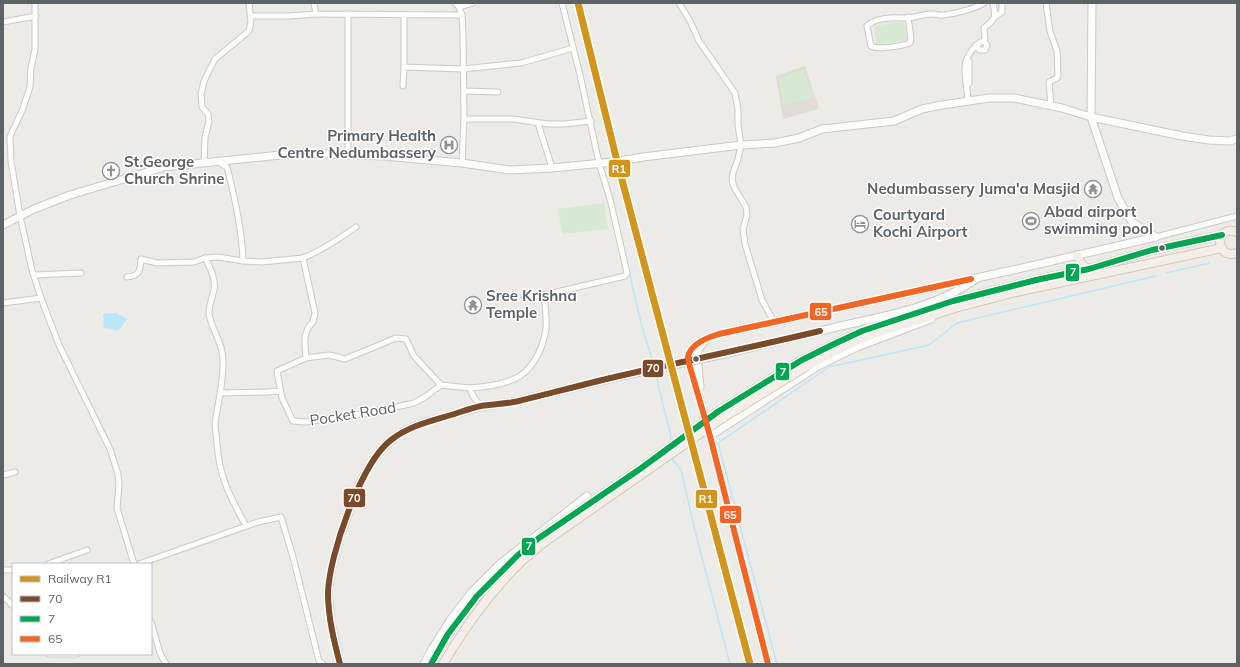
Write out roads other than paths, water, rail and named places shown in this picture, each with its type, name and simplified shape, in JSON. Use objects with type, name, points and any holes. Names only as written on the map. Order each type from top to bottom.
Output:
[{"type":"main road","points":[[431,664],[448,634],[477,596],[518,555],[543,540],[721,419],[807,366],[868,336],[953,301],[1015,285],[1089,269],[1152,250],[1222,235],[1228,231],[1237,232]]},
{"type":"main road","points":[[1222,235],[1220,241],[1222,248],[1227,253],[1234,254],[1237,252]]},
{"type":"main road","points":[[924,314],[1016,292],[1222,248]]},
{"type":"main road","points":[[1077,255],[1082,265],[1089,269]]},
{"type":"main road","points":[[443,664],[487,598],[543,540]]},
{"type":"street","points":[[35,3],[35,49],[31,68],[30,87],[22,111],[10,136],[10,161],[20,216],[41,298],[59,345],[116,466],[119,485],[117,508],[134,563]]},
{"type":"street","points":[[204,163],[205,137],[209,122],[208,114],[202,107],[201,94],[204,81],[215,59],[249,31],[251,21],[249,3]]},
{"type":"street","points":[[314,3],[316,14]]},
{"type":"street","points":[[462,162],[464,91],[462,15],[457,5],[473,3]]},
{"type":"street","points":[[524,298],[544,295],[625,276],[627,273],[610,199],[599,163],[591,121],[562,3]]},
{"type":"street","points":[[679,3],[699,41],[735,92],[741,145],[732,180],[734,187],[747,210],[743,234],[762,300],[774,322]]},
{"type":"street","points":[[908,17],[911,38],[910,43],[881,48],[871,46],[867,26],[873,22],[887,19],[935,14],[944,15],[965,11],[984,3]]},
{"type":"street","points":[[976,45],[979,50],[984,50],[987,45],[984,41],[983,29],[994,20],[995,16],[993,3]]},
{"type":"street","points":[[995,16],[999,15],[1003,11],[1002,3]]},
{"type":"street","points":[[1046,3],[1050,31],[1057,51],[1058,75],[1057,78],[1049,82],[1051,106]]},
{"type":"street","points":[[1092,3],[1091,117],[1118,198],[1132,222],[1156,237]]},
{"type":"street","points":[[250,16],[316,14],[462,15]]},
{"type":"street","points":[[348,14],[348,154]]},
{"type":"street","points":[[403,86],[404,15]]},
{"type":"street","points":[[3,22],[36,16]]},
{"type":"street","points":[[968,100],[965,64],[971,50],[980,42],[984,41]]},
{"type":"street","points":[[404,67],[463,69],[521,63],[574,48]]},
{"type":"street","points":[[464,91],[498,92]]},
{"type":"street","points":[[3,225],[20,216],[70,195],[164,167],[300,153],[384,156],[462,162],[510,170],[552,168],[741,145],[775,143],[799,138],[822,129],[894,121],[922,109],[968,100],[989,98],[1014,98],[1158,132],[1209,140],[1229,141],[1237,139]]},
{"type":"street","points":[[464,119],[513,119],[538,123],[565,124],[591,121]]},
{"type":"street","points":[[538,123],[552,168]]},
{"type":"street","points":[[217,162],[226,167],[233,191],[242,243],[243,261]]},
{"type":"street","points":[[717,430],[705,407],[697,382],[690,367],[688,356],[699,342],[708,337],[1156,237],[1237,216]]},
{"type":"street","points":[[127,277],[136,276],[138,274],[141,259],[157,263],[194,262],[205,258],[218,257],[262,262],[303,258],[317,252],[356,227]]},
{"type":"street","points":[[205,258],[213,275],[214,282],[209,311],[210,318],[221,345],[223,359],[221,393],[215,424],[218,454],[221,472],[228,494],[246,526]]},
{"type":"street","points":[[303,258],[315,313],[313,322],[308,327],[305,336],[306,358],[329,355],[345,359],[396,338],[406,339],[414,356],[441,385],[470,388],[484,387],[505,382],[520,376],[533,364],[541,348],[546,328],[544,295]]},
{"type":"street","points":[[34,275],[81,273]]},
{"type":"street","points":[[340,664],[331,623],[328,592],[332,566],[340,536],[362,480],[379,453],[390,441],[404,431],[425,422],[481,406],[517,401],[617,376],[720,355],[901,311],[931,302],[962,289],[978,277]]},
{"type":"street","points":[[3,303],[41,298]]},
{"type":"street","points":[[710,436],[717,430],[818,366],[857,346],[973,303]]},
{"type":"street","points":[[708,337],[698,350],[697,354],[697,382],[768,664]]},
{"type":"street","name":"Pocket Road","points":[[306,358],[277,371],[280,390],[285,406],[293,422],[305,422],[414,404],[441,385]]},
{"type":"street","points":[[470,388],[473,396],[481,406]]},
{"type":"street","points":[[221,393],[267,392],[280,390]]},
{"type":"street","points":[[3,475],[15,472]]},
{"type":"street","points":[[424,664],[452,618],[471,593],[501,563],[587,496]]},
{"type":"street","points":[[142,563],[246,526],[281,517],[293,557],[319,661],[323,664]]},
{"type":"street","points":[[51,563],[87,550]]},
{"type":"street","points":[[3,596],[12,605]]},
{"type":"street","points":[[152,628],[154,640],[166,664]]},
{"type":"water","points":[[116,313],[127,319],[118,331],[104,328],[103,314]]},
{"type":"waterway","points":[[623,245],[641,323],[654,366]]},
{"type":"waterway","points":[[1166,273],[1210,263]]},
{"type":"waterway","points":[[777,664],[718,443],[829,367],[929,345],[957,323],[1156,276]]},
{"type":"waterway","points":[[656,371],[671,436],[670,443]]},
{"type":"waterway","points":[[672,457],[681,470],[695,531],[730,664]]},
{"type":"rail line","name":"R1","points":[[578,3],[617,161],[750,664]]},
{"type":"place","name":"Primary Health Centre Nedumbassery","points":[[449,145]]},
{"type":"place","name":"St.George Church Shrine","points":[[111,171]]},
{"type":"place","name":"Nedumbassery Juma'a Masjid","points":[[1093,189]]},
{"type":"place","name":"Abad airport swimming pool","points":[[1031,221]]},
{"type":"place","name":"Courtyard Kochi Airport","points":[[860,224]]},
{"type":"place","name":"Sree Krishna Temple","points":[[473,305]]}]
